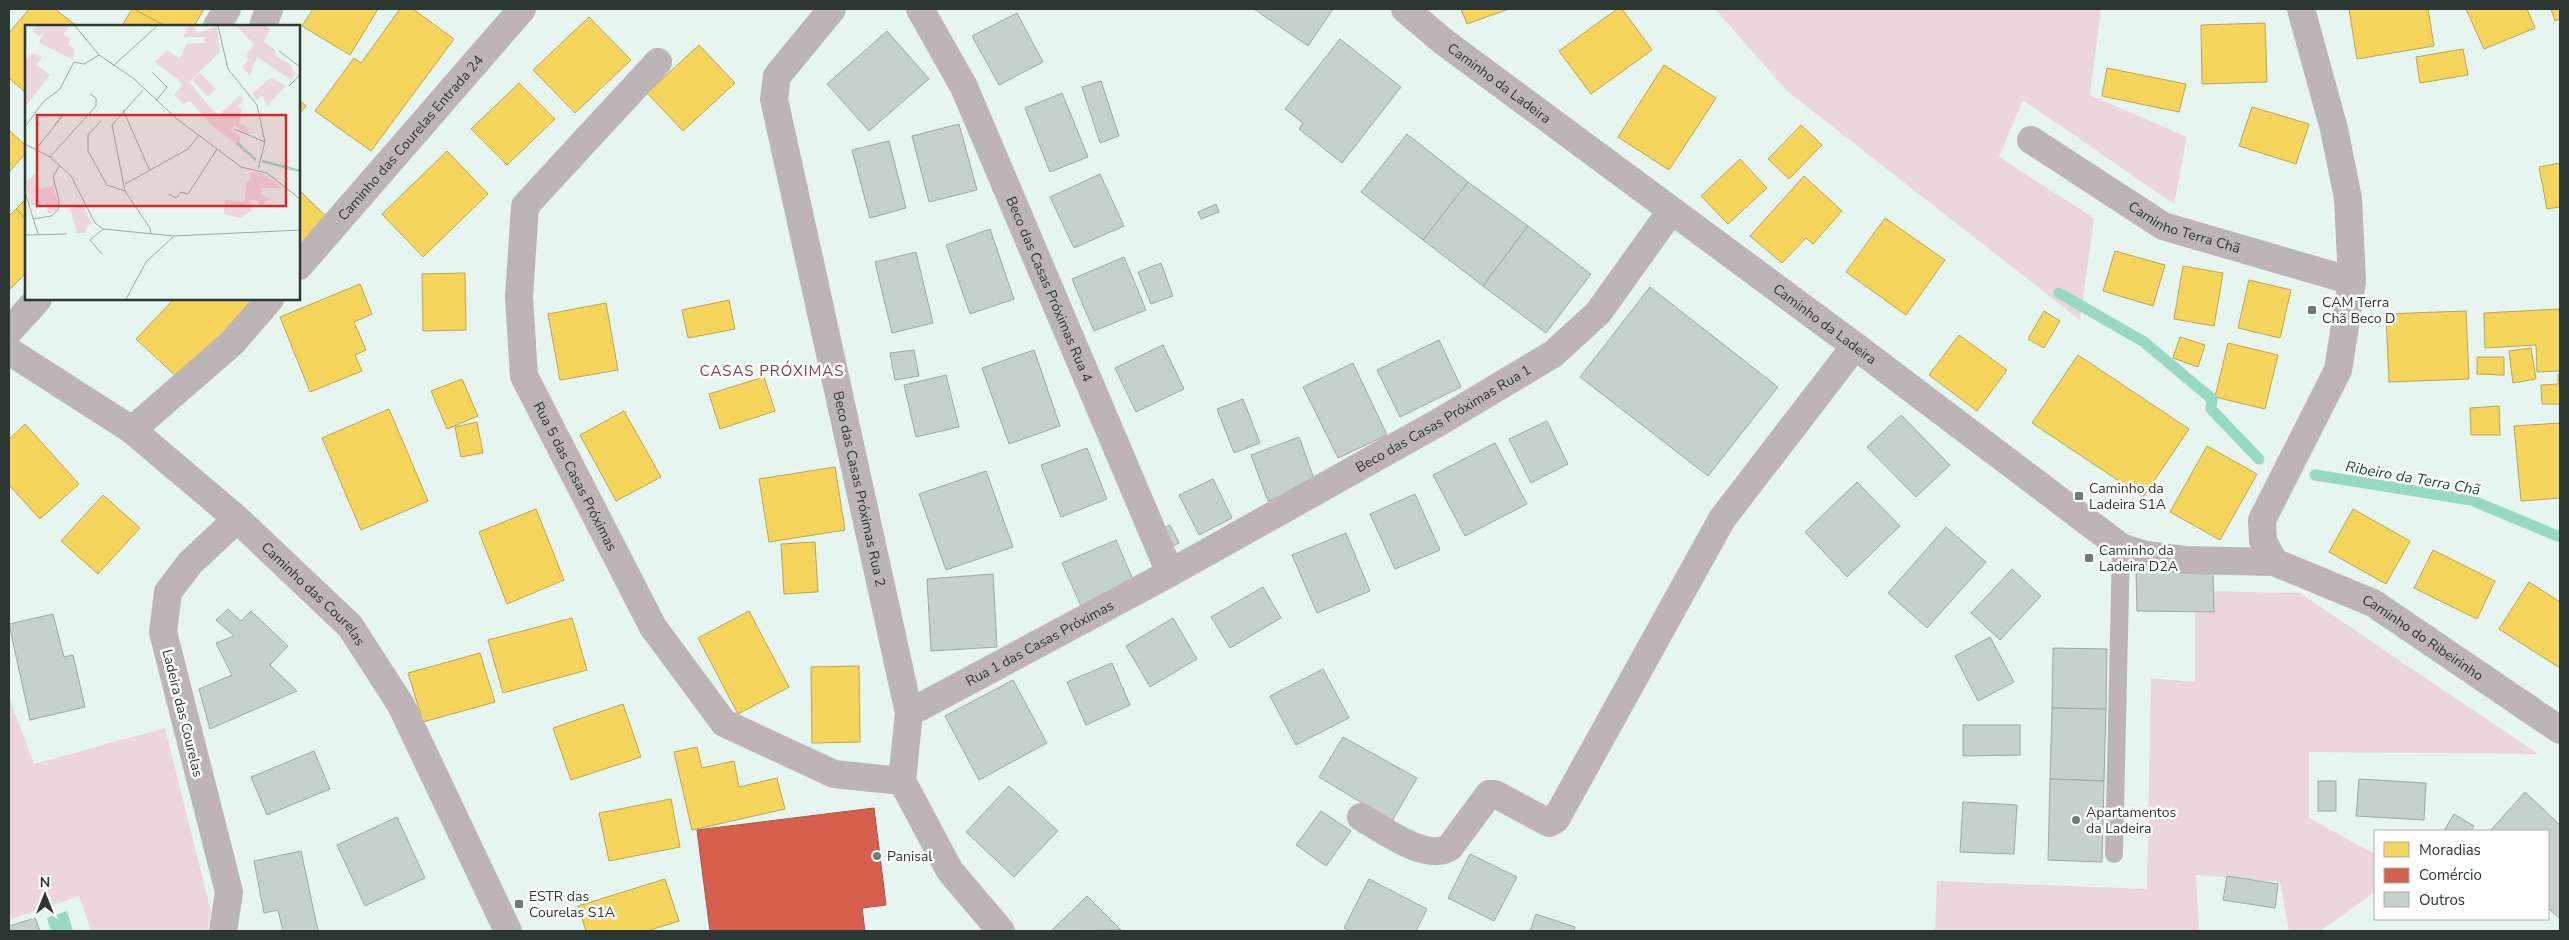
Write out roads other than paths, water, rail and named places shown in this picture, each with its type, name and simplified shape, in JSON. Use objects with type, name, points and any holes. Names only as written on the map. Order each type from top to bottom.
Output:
[{"type":"street","points":[[218,25],[227,9]]},
{"type":"street","name":"Caminho das Courelas Entrada 24","points":[[300,265],[522,9]]},
{"type":"street","name":"Beco das Casas Próximas Rua 2","points":[[832,9],[777,76],[774,99],[909,713],[902,781]]},
{"type":"street","name":"Beco das Casas Próximas Rua 4","points":[[920,9],[964,87],[1170,573]]},
{"type":"street","name":"Caminho da Ladeira","points":[[1404,9],[1444,42],[1855,346],[2121,547],[2146,555],[2184,560],[2274,562]]},
{"type":"street","points":[[2274,562],[2263,541],[2262,520],[2338,370],[2352,281],[2348,198],[2334,129],[2302,9]]},
{"type":"street","name":"Rua 5 das Casas Próximas","points":[[658,62],[525,206],[519,297],[524,376],[653,627],[724,723],[834,774],[902,781]]},
{"type":"street","name":"Caminho Terra Chã","points":[[2031,140],[2163,226],[2352,281]]},
{"type":"street","name":"Beco das Casas Próximas Rua 1","points":[[1170,573],[1441,421],[1553,354],[1598,312],[1671,211]]},
{"type":"street","points":[[9,331],[37,300]]},
{"type":"street","points":[[132,430],[232,343],[269,300]]},
{"type":"street","points":[[1361,817],[1419,850],[1433,852],[1443,852],[1450,847],[1489,794],[1496,794],[1549,823],[1556,819],[1722,519],[1855,346]]},
{"type":"street","name":"Caminho das Courelas","points":[[9,351],[132,430],[236,520],[350,626],[365,646],[402,705],[508,931]]},
{"type":"street","name":"Ladeira das Courelas","points":[[224,931],[228,892],[163,632],[168,592],[190,563],[236,520]]},
{"type":"street","name":"Caminho do Ribeirinho","points":[[2274,562],[2373,603],[2560,730]]},
{"type":"street","name":"Rua 1 das Casas Próximas","points":[[909,713],[1170,573]]},
{"type":"street","points":[[902,781],[950,871],[1001,931]]},
{"type":"lane","points":[[2114,854],[2121,547]]},
{"type":"waterway","name":"Ribeiro da Terra Chã","points":[[2059,293],[2144,342],[2212,399],[2211,409],[2259,459]]},
{"type":"waterway","name":"Ribeiro da Terra Chã","points":[[2315,475],[2471,500],[2560,537]]},
{"type":"place","name":"CAM Terra Chã Beco D","points":[[2312,310]]},
{"type":"place","name":"Caminho da Ladeira S1A","points":[[2079,496]]},
{"type":"place","name":"Caminho da Ladeira D2A","points":[[2089,558]]},
{"type":"place","name":"Apartamentos da Ladeira","points":[[2076,820]]},
{"type":"place","name":"Panisal","points":[[877,856]]},
{"type":"place","name":"ESTR das Courelas S1A","points":[[519,904]]},
{"type":"district","name":"CASAS PRÓXIMAS","points":[[772,371]]}]
